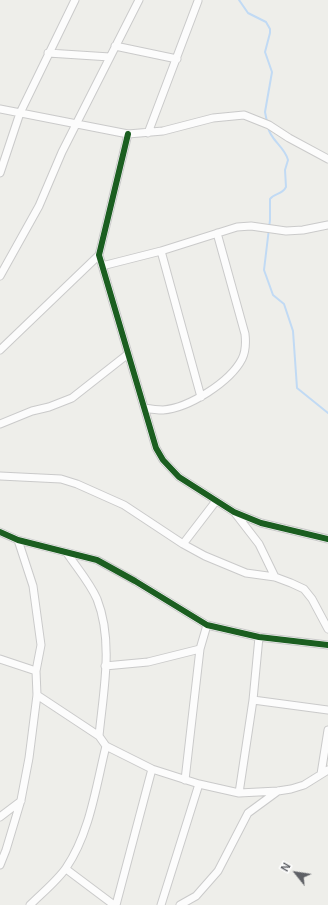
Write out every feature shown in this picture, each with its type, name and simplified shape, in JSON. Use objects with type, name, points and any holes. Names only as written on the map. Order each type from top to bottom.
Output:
[{"type":"street","points":[[0,173],[20,113],[75,0]]},
{"type":"street","points":[[0,276],[39,206],[56,165],[139,0]]},
{"type":"street","points":[[148,133],[198,1]]},
{"type":"street","points":[[115,46],[177,59]]},
{"type":"street","points":[[48,53],[110,56]]},
{"type":"street","points":[[0,109],[128,134],[148,133],[213,118],[244,115],[269,125],[289,138],[328,159]]},
{"type":"street","points":[[128,134],[99,255],[156,448],[163,460],[179,477],[234,512],[261,524],[328,538]]},
{"type":"street","points":[[102,266],[161,251],[244,226],[286,231],[328,225]]},
{"type":"street","points":[[144,408],[163,410],[174,408],[201,397],[237,366],[242,358],[245,347],[245,334],[217,233]]},
{"type":"street","points":[[161,251],[201,397]]},
{"type":"street","points":[[0,350],[3,342],[99,255]]},
{"type":"street","points":[[0,424],[32,410],[49,407],[72,398],[128,354]]},
{"type":"street","points":[[0,476],[62,479],[124,505],[184,544],[232,568],[256,575],[275,577],[304,590],[317,608],[328,629]]},
{"type":"street","points":[[184,544],[216,501]]},
{"type":"street","points":[[234,512],[259,544],[275,577]]},
{"type":"street","points":[[0,532],[18,540],[97,560],[135,581],[207,625],[260,637],[328,645]]},
{"type":"street","points":[[0,865],[21,800],[29,758],[37,695],[36,671],[41,646],[33,586],[18,540]]},
{"type":"street","points":[[67,553],[92,589],[97,600],[103,622],[105,666],[99,736]]},
{"type":"street","points":[[185,780],[200,649],[207,625]]},
{"type":"street","points":[[239,793],[253,700],[260,637]]},
{"type":"street","points":[[105,666],[148,662],[200,649]]},
{"type":"street","points":[[0,659],[36,671]]},
{"type":"street","points":[[37,695],[99,736],[106,746],[152,769],[199,784],[239,793],[278,791],[297,788],[328,770]]},
{"type":"street","points":[[253,700],[328,710]]},
{"type":"street","points":[[321,774],[328,730]]},
{"type":"street","points":[[30,905],[66,868],[83,834],[106,746]]},
{"type":"street","points":[[66,868],[115,905],[152,769]]},
{"type":"street","points":[[162,905],[199,784]]},
{"type":"street","points":[[180,905],[196,896],[218,871],[248,813],[278,791]]},
{"type":"street","points":[[0,817],[21,800]]},
{"type":"waterway","points":[[239,0],[248,13],[266,22],[270,29],[265,52],[272,72],[265,112],[267,122]]},
{"type":"waterway","points":[[268,127],[269,132],[284,151],[288,160],[285,170],[286,187],[270,199],[270,220],[264,270],[273,295],[284,304],[293,331],[297,388],[328,413]]},
{"type":"cycle path","points":[[128,134],[99,255],[156,448],[163,460],[179,477],[234,512],[261,523],[328,539]]},
{"type":"cycle path","points":[[0,532],[18,540],[97,560],[135,581],[207,625],[259,637],[328,645]]}]
